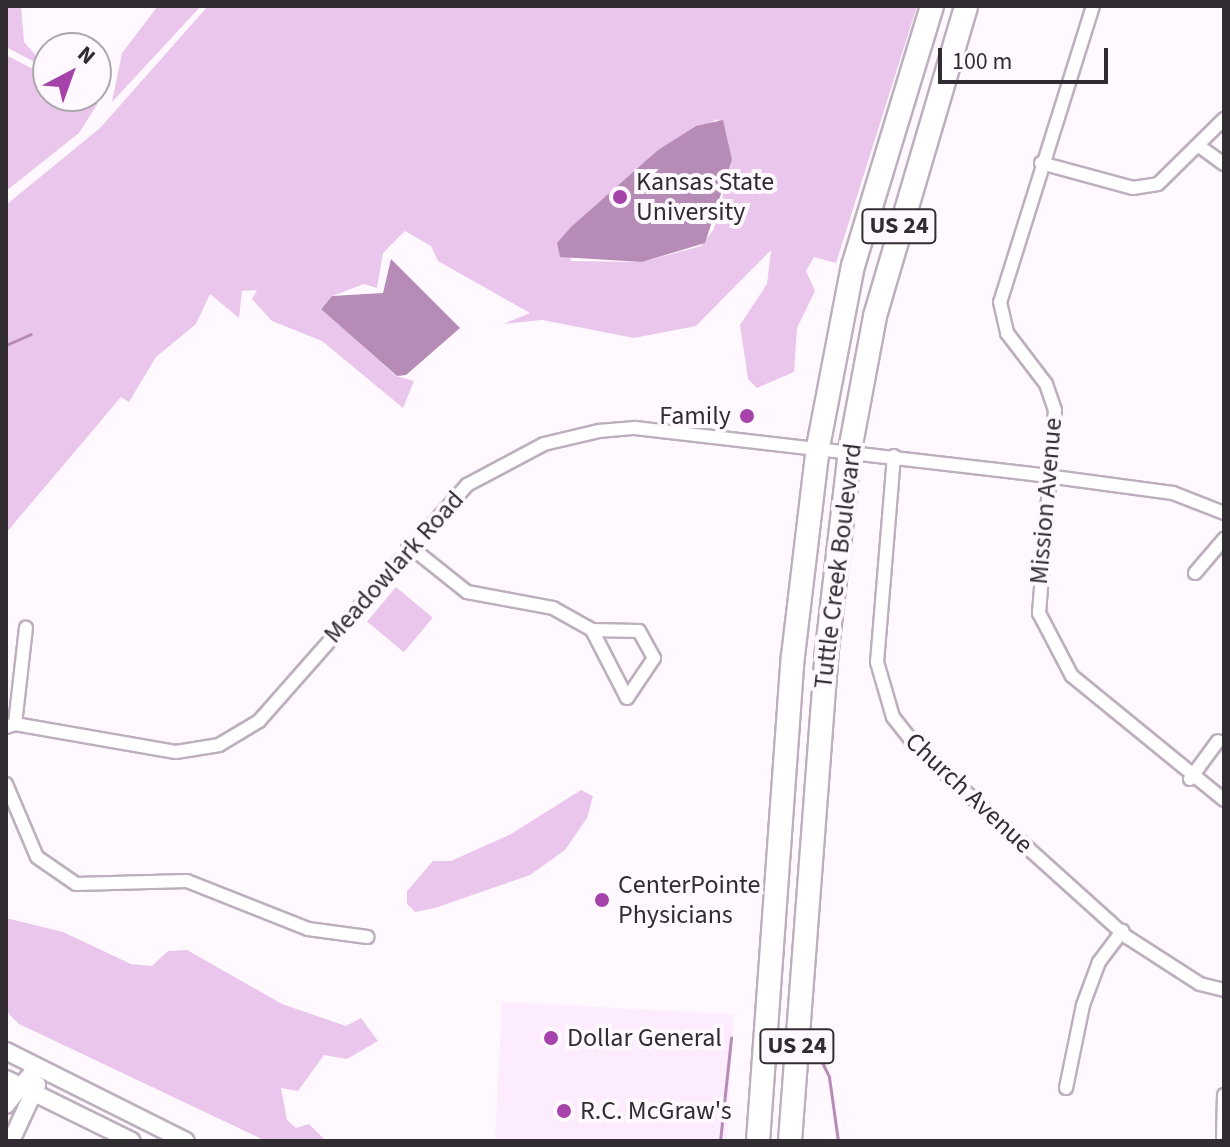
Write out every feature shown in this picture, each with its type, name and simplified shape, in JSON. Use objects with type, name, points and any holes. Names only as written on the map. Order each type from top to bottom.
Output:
[{"type":"highway","name":"Tuttle Creek Boulevard","points":[[758,1141],[793,656],[818,447],[853,266],[932,6]]},
{"type":"highway","name":"Tuttle Creek Boulevard","points":[[790,1141],[826,658],[850,450],[875,316],[966,6]]},
{"type":"main road","points":[[6,1051],[186,1141]]},
{"type":"main road","points":[[6,1105],[12,1082],[36,1068]]},
{"type":"main road","points":[[11,1141],[38,1094],[36,1068]]},
{"type":"main road","points":[[12,1082],[132,1141]]},
{"type":"street","name":"Mission Avenue","points":[[1093,6],[1041,163],[1000,302],[1007,333],[1052,396],[1050,476],[1038,586],[1048,640],[1072,676],[1190,779],[1224,800]]},
{"type":"street","points":[[1041,163],[1133,188],[1158,184],[1224,119]]},
{"type":"street","points":[[1199,146],[1224,164]]},
{"type":"street","name":"Meadowlark Road","points":[[26,628],[10,726],[176,752],[219,745],[259,721],[408,545],[467,485],[544,444],[635,428],[850,450],[1173,493],[1224,513]]},
{"type":"street","name":"Church Avenue","points":[[894,456],[877,662],[884,700],[919,750],[1122,931],[1200,984],[1224,990]]},
{"type":"street","points":[[1195,573],[1224,539]]},
{"type":"street","points":[[408,545],[467,592],[553,608],[592,630],[632,628],[652,647],[648,675],[627,698],[592,630]]},
{"type":"street","points":[[1190,779],[1218,741]]},
{"type":"street","points":[[6,784],[37,857],[76,884],[187,881],[308,929],[367,937]]},
{"type":"street","points":[[1066,1088],[1088,990],[1122,931]]},
{"type":"street","points":[[1223,1141],[1224,1095]]},
{"type":"shaded area","points":[[6,6],[21,6],[24,42],[32,51],[32,61],[6,47]]},
{"type":"shaded area","points":[[158,6],[201,6],[112,102],[122,53]]},
{"type":"shaded area","name":"Kansas State University","points":[[208,6],[917,6],[836,263],[814,257],[806,271],[815,291],[797,328],[794,372],[757,388],[748,379],[740,325],[767,284],[771,250],[696,326],[634,338],[542,320],[503,324],[530,313],[438,261],[431,246],[405,231],[383,253],[377,288],[364,284],[332,296],[321,308],[396,376],[414,381],[403,408],[322,341],[272,321],[252,299],[257,290],[242,291],[239,318],[210,294],[196,324],[156,357],[129,402],[121,397],[6,533],[6,205],[100,128]],"holes":[[[718,119],[732,160],[714,229],[701,246],[642,262],[570,261],[584,218],[658,150]]]},
{"type":"shaded area","points":[[6,55],[32,69],[32,112],[92,112],[79,133],[6,191]]},
{"type":"shaded area","points":[[723,120],[732,160],[705,243],[642,262],[560,257],[557,243],[571,227],[658,150],[696,126]]},
{"type":"shaded area","points":[[391,259],[460,328],[406,375],[397,376],[321,309],[332,296],[383,293]]},
{"type":"shaded area","points":[[396,587],[433,618],[404,652],[367,621]]},
{"type":"shaded area","points":[[581,790],[593,796],[587,818],[565,850],[530,875],[435,908],[415,912],[407,904],[407,891],[433,861],[451,861],[511,834]]},
{"type":"shaded area","points":[[6,918],[63,932],[131,964],[152,966],[168,951],[187,950],[282,1004],[346,1026],[361,1018],[378,1041],[347,1059],[324,1055],[298,1091],[281,1088],[287,1120],[296,1128],[309,1124],[326,1141],[266,1141],[19,1024],[6,1011]]},
{"type":"shaded area","points":[[502,1002],[734,1014],[727,1141],[495,1141]]},
{"type":"waterway","points":[[6,345],[31,334]]},
{"type":"waterway","points":[[720,1141],[731,1038]]},
{"type":"waterway","points":[[817,1052],[829,1077],[838,1141]]},
{"type":"place","name":"Kansas State University","points":[[620,197]]},
{"type":"place","name":"Family","points":[[747,416]]},
{"type":"place","name":"CenterPointe Physicians","points":[[602,900]]},
{"type":"place","name":"Dollar General","points":[[551,1038]]},
{"type":"place","name":"R.C. McGraw's","points":[[564,1111]]}]
